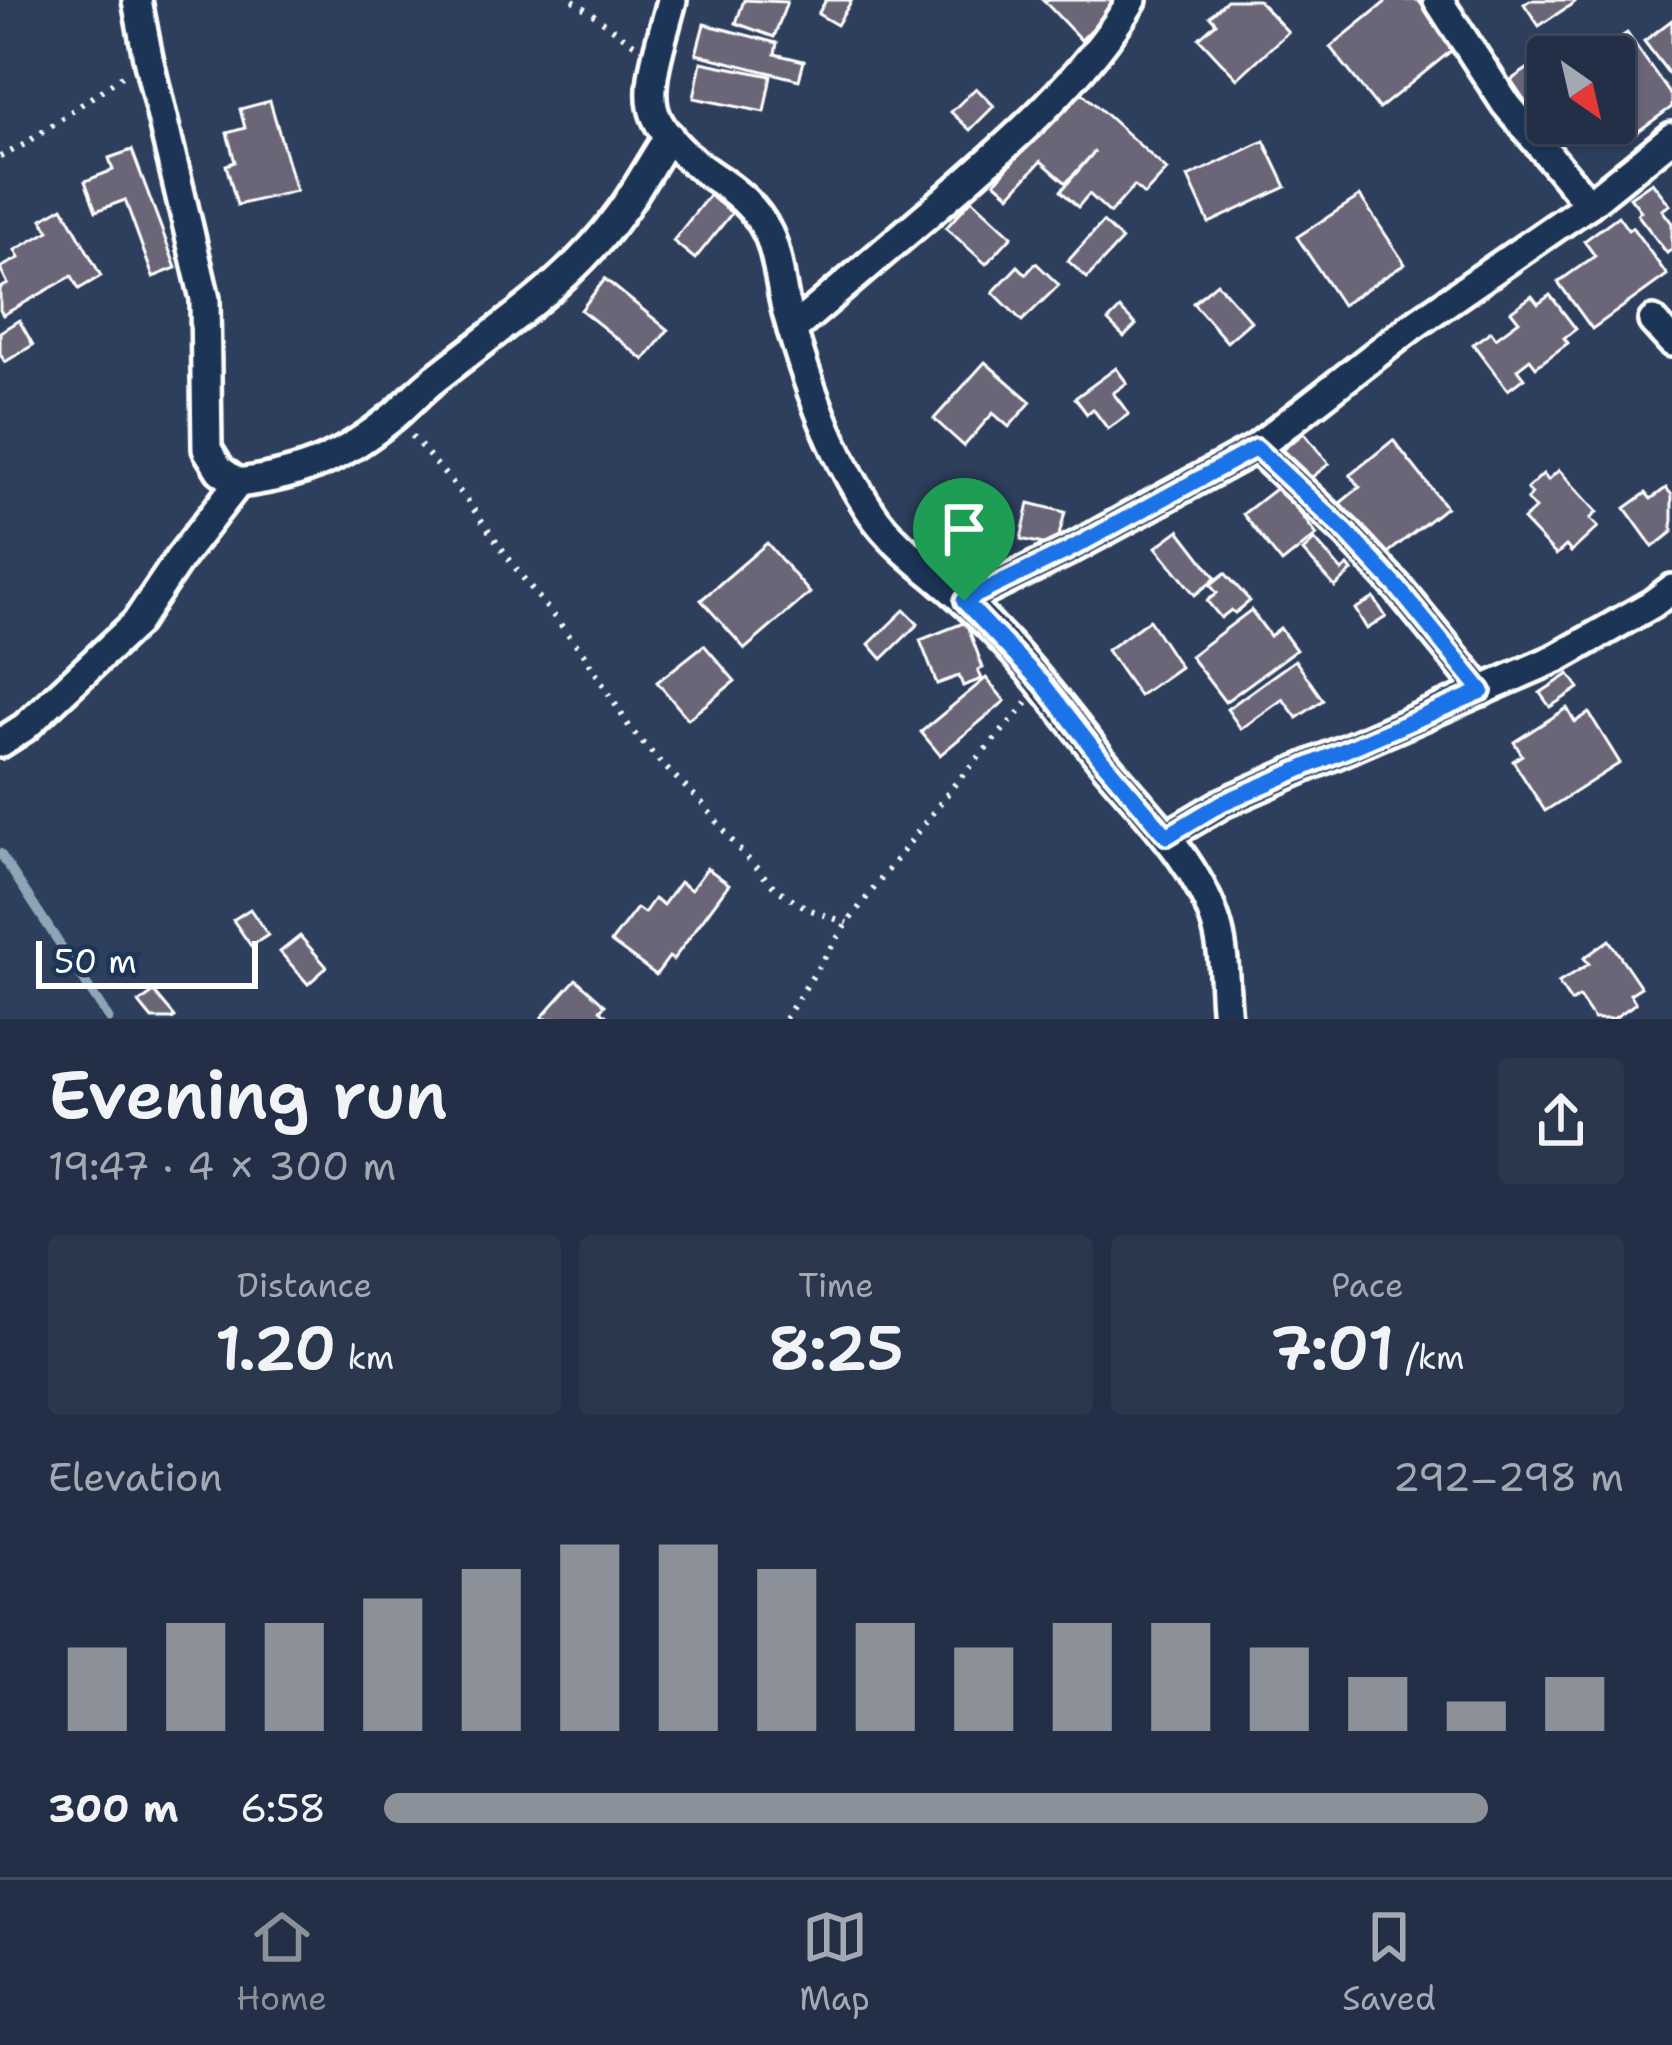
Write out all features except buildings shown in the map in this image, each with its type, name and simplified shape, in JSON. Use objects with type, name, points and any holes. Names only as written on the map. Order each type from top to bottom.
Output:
[{"type":"street","points":[[137,0],[205,299],[207,449],[220,470],[238,483],[312,468],[351,446],[509,324],[573,266],[619,215],[669,136]]},
{"type":"street","points":[[672,0],[657,60],[653,107],[669,136],[700,167],[737,192],[768,233],[814,400],[845,465],[873,516],[1043,684],[1167,836],[1215,920],[1225,967],[1227,1019]]},
{"type":"street","points":[[792,330],[988,162],[1059,93],[1118,24],[1132,0]]},
{"type":"street","points":[[1438,0],[1504,103],[1589,204]]},
{"type":"street","points":[[964,601],[1256,448],[1411,328],[1589,204],[1672,137]]},
{"type":"street","points":[[1256,448],[1347,533],[1482,691]]},
{"type":"street","points":[[0,743],[42,712],[136,623],[238,483]]},
{"type":"street","points":[[1167,836],[1222,803],[1558,657],[1672,589]]},
{"type":"path","points":[[573,0],[657,60]]},
{"type":"path","points":[[0,158],[148,58]]},
{"type":"path","points":[[394,416],[467,500],[584,654],[632,731],[775,888],[808,909],[848,922]]},
{"type":"path","points":[[785,1019],[848,922],[955,784],[1043,684]]},
{"type":"waterway","points":[[0,853],[109,1019]]},
{"type":"route","points":[[1256,448],[1347,533],[1482,691],[1222,803],[1167,836],[1043,684],[964,601],[1256,448]]}]
